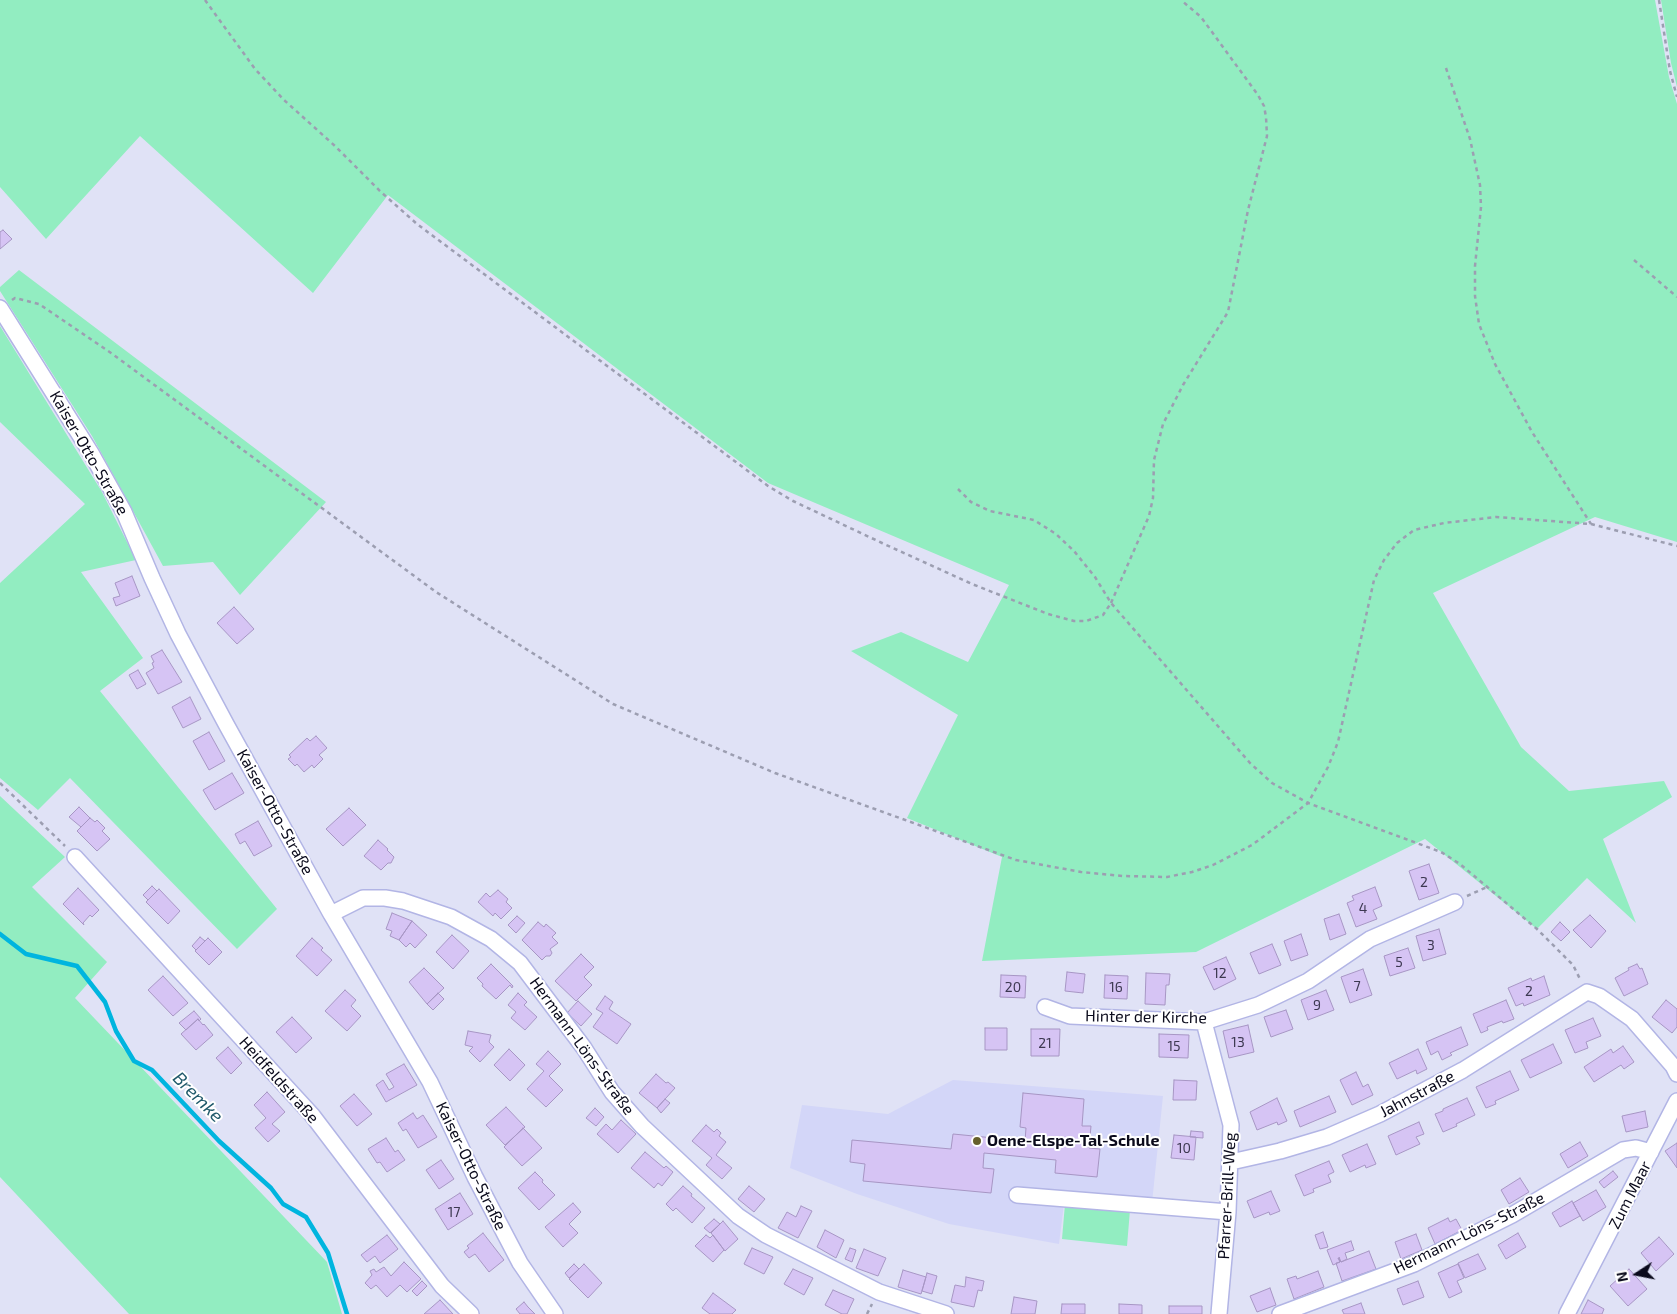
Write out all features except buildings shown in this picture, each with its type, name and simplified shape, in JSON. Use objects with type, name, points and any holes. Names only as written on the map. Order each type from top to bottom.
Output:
[{"type":"street","name":"Kaiser-Otto-Straße","points":[[4,306],[124,512],[178,634],[331,914],[430,1082],[476,1178],[520,1263],[555,1314]]},
{"type":"street","name":"Heidfeldstraße","points":[[75,857],[312,1115],[442,1286],[470,1314]]},
{"type":"street","name":"Hermann-Löns-Straße","points":[[331,914],[363,898],[385,898],[403,901],[451,917],[491,939],[520,963],[584,1048],[612,1092],[642,1126],[738,1216],[766,1235],[879,1292],[946,1314]]},
{"type":"street","name":"Hinter der Kirche","points":[[1046,1007],[1070,1016],[1204,1022],[1258,1006],[1308,981],[1370,939],[1455,902]]},
{"type":"street","points":[[1587,992],[1599,996],[1632,1019],[1673,1066],[1677,1074]]},
{"type":"street","name":"Jahnstraße","points":[[1231,1162],[1280,1151],[1327,1137],[1380,1114],[1463,1070],[1587,992]]},
{"type":"street","name":"Pfarrer-Brill-Weg","points":[[1204,1022],[1231,1125],[1228,1212],[1219,1314]]},
{"type":"street","name":"Zum Maar","points":[[1567,1314],[1677,1101]]},
{"type":"street","name":"Hermann-Löns-Straße","points":[[1280,1314],[1414,1264],[1512,1215],[1623,1150],[1636,1148],[1651,1152]]},
{"type":"street","points":[[1017,1195],[1228,1212]]},
{"type":"path","points":[[205,0],[254,69],[284,100],[417,224],[581,344],[768,486],[793,501],[972,584],[1048,614],[1074,621],[1086,621],[1103,615],[1111,603],[1149,516],[1153,498],[1154,460],[1163,424],[1183,385],[1228,312],[1248,210],[1267,136],[1265,111],[1258,95],[1201,17],[1181,0]]},
{"type":"path","points":[[1659,0],[1670,71],[1677,97]]},
{"type":"path","points":[[1446,68],[1470,139],[1480,185],[1481,207],[1474,296],[1478,324],[1495,364],[1532,432],[1591,524]]},
{"type":"path","points":[[1634,260],[1677,297]]},
{"type":"path","points":[[4,306],[15,298],[39,304],[111,353],[436,592],[613,704],[775,773],[1016,860],[1081,872],[1122,876],[1167,877],[1192,872],[1214,865],[1252,844],[1308,803],[1328,767],[1338,742],[1374,580],[1384,560],[1397,543],[1414,530],[1444,523],[1496,518],[1591,524],[1677,546]]},
{"type":"path","points":[[958,489],[971,502],[990,511],[1034,520],[1056,534],[1074,551],[1095,577],[1111,603],[1250,763],[1272,783],[1308,803],[1441,852],[1460,864],[1537,929],[1573,964],[1587,992]]},
{"type":"path","points":[[0,783],[75,857]]},
{"type":"path","points":[[1455,902],[1488,886]]},
{"type":"shaded area","name":"Oene-Elspe-Tal-Schule","points":[[953,1080],[1163,1096],[1152,1203],[1065,1196],[1059,1244],[949,1224],[857,1194],[790,1168],[802,1105],[888,1114]]},
{"type":"green space","points":[[0,0],[1655,0],[1669,77],[1677,104],[1677,542],[1595,517],[1433,593],[1521,747],[1569,791],[1664,781],[1672,797],[1603,839],[1636,923],[1587,878],[1537,929],[1425,839],[1196,952],[982,961],[1002,857],[907,818],[958,715],[851,651],[901,632],[968,662],[1009,585],[768,483],[388,195],[313,293],[140,136],[46,239],[0,187]]},
{"type":"green space","points":[[1661,0],[1677,0],[1677,87],[1671,63]]},
{"type":"green space","points":[[19,270],[326,502],[240,595],[213,562],[163,566],[92,436],[0,291],[0,287]]},
{"type":"green space","points":[[0,326],[102,492],[136,560],[81,572],[143,658],[100,691],[277,909],[237,949],[70,778],[38,810],[0,778],[0,583],[85,504],[0,422]]},
{"type":"green space","points":[[0,796],[65,857],[32,887],[107,962],[75,998],[327,1262],[342,1314],[129,1314],[0,1177]]},
{"type":"green space","points":[[1065,1204],[1130,1210],[1127,1246],[1062,1239]]},
{"type":"waterway","name":"Bremke","points":[[0,934],[26,954],[77,966],[105,1002],[116,1031],[134,1061],[152,1070],[219,1141],[271,1188],[283,1204],[306,1217],[328,1253],[347,1314]]},
{"type":"place","name":"Oene-Elspe-Tal-Schule","points":[[977,1141]]}]
